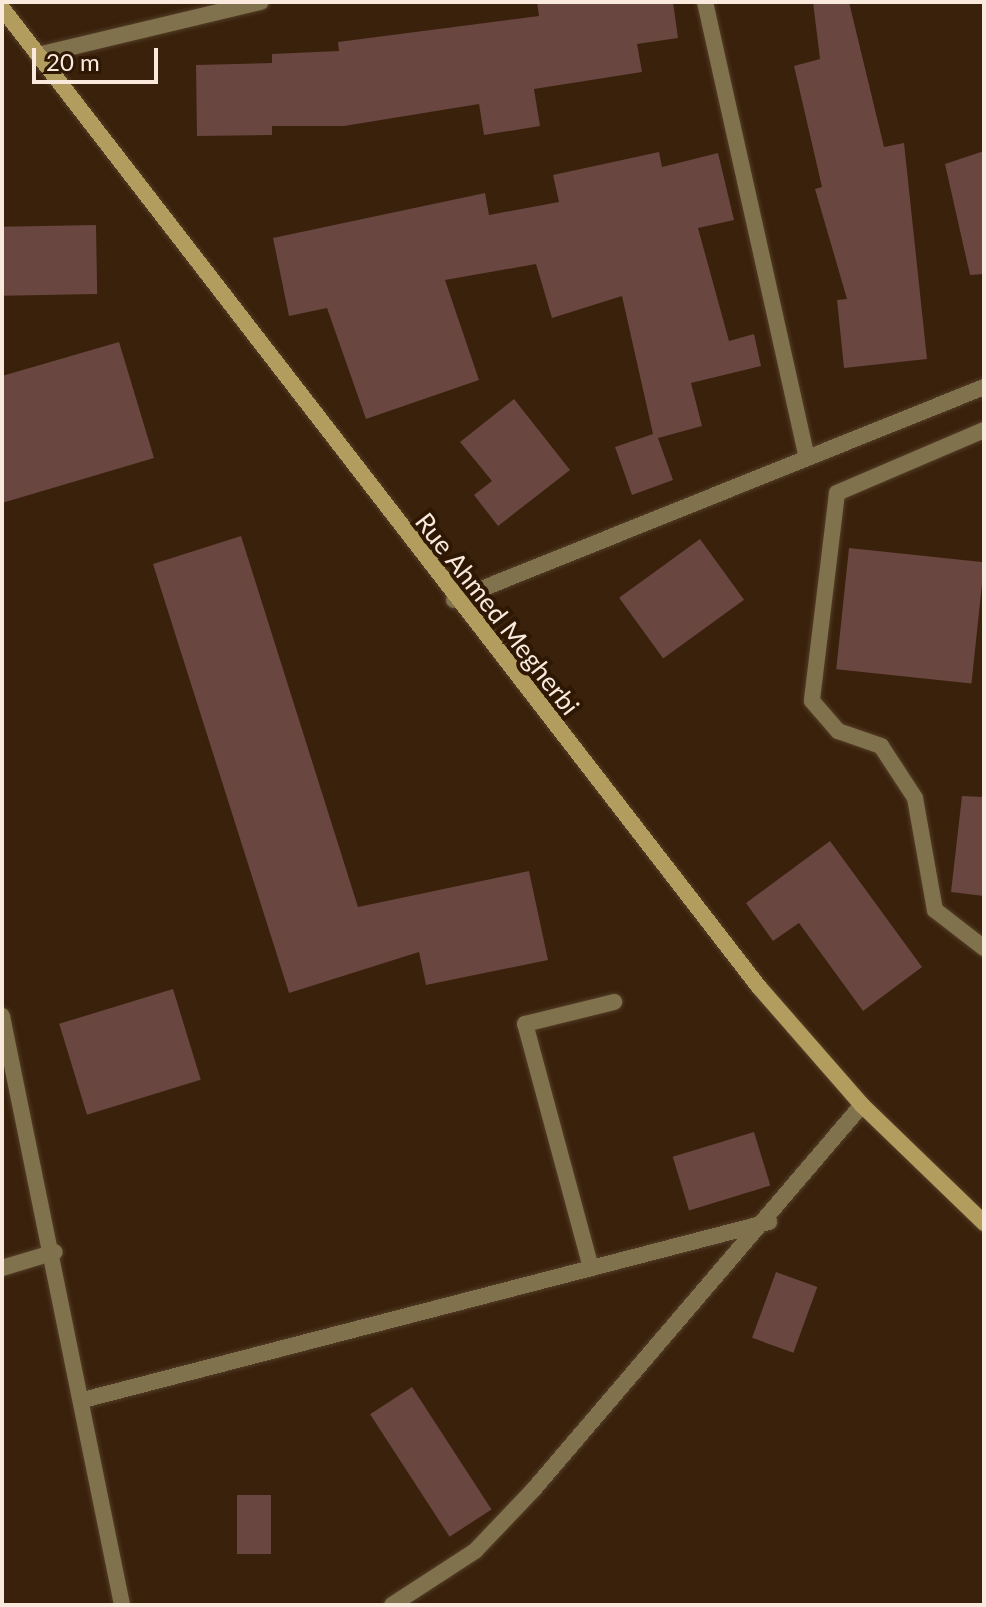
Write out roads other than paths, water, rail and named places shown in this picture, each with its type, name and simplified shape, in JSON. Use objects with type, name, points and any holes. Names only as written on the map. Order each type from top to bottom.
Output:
[{"type":"main road","name":"Rue Ahmed Megherbi","points":[[2,8],[454,600],[759,987],[862,1105],[984,1223]]},
{"type":"street","points":[[38,55],[261,2]]},
{"type":"street","points":[[705,2],[806,453]]},
{"type":"street","points":[[454,600],[806,453],[984,387]]},
{"type":"street","points":[[984,430],[837,493],[812,701],[838,731],[881,746],[915,798],[935,910],[984,948]]},
{"type":"street","points":[[591,1268],[525,1024],[614,1002]]},
{"type":"street","points":[[2,1016],[55,1252],[122,1605]]},
{"type":"street","points":[[392,1605],[475,1551],[769,1222],[862,1105]]},
{"type":"street","points":[[83,1400],[769,1222]]},
{"type":"street","points":[[2,1268],[55,1252]]}]
